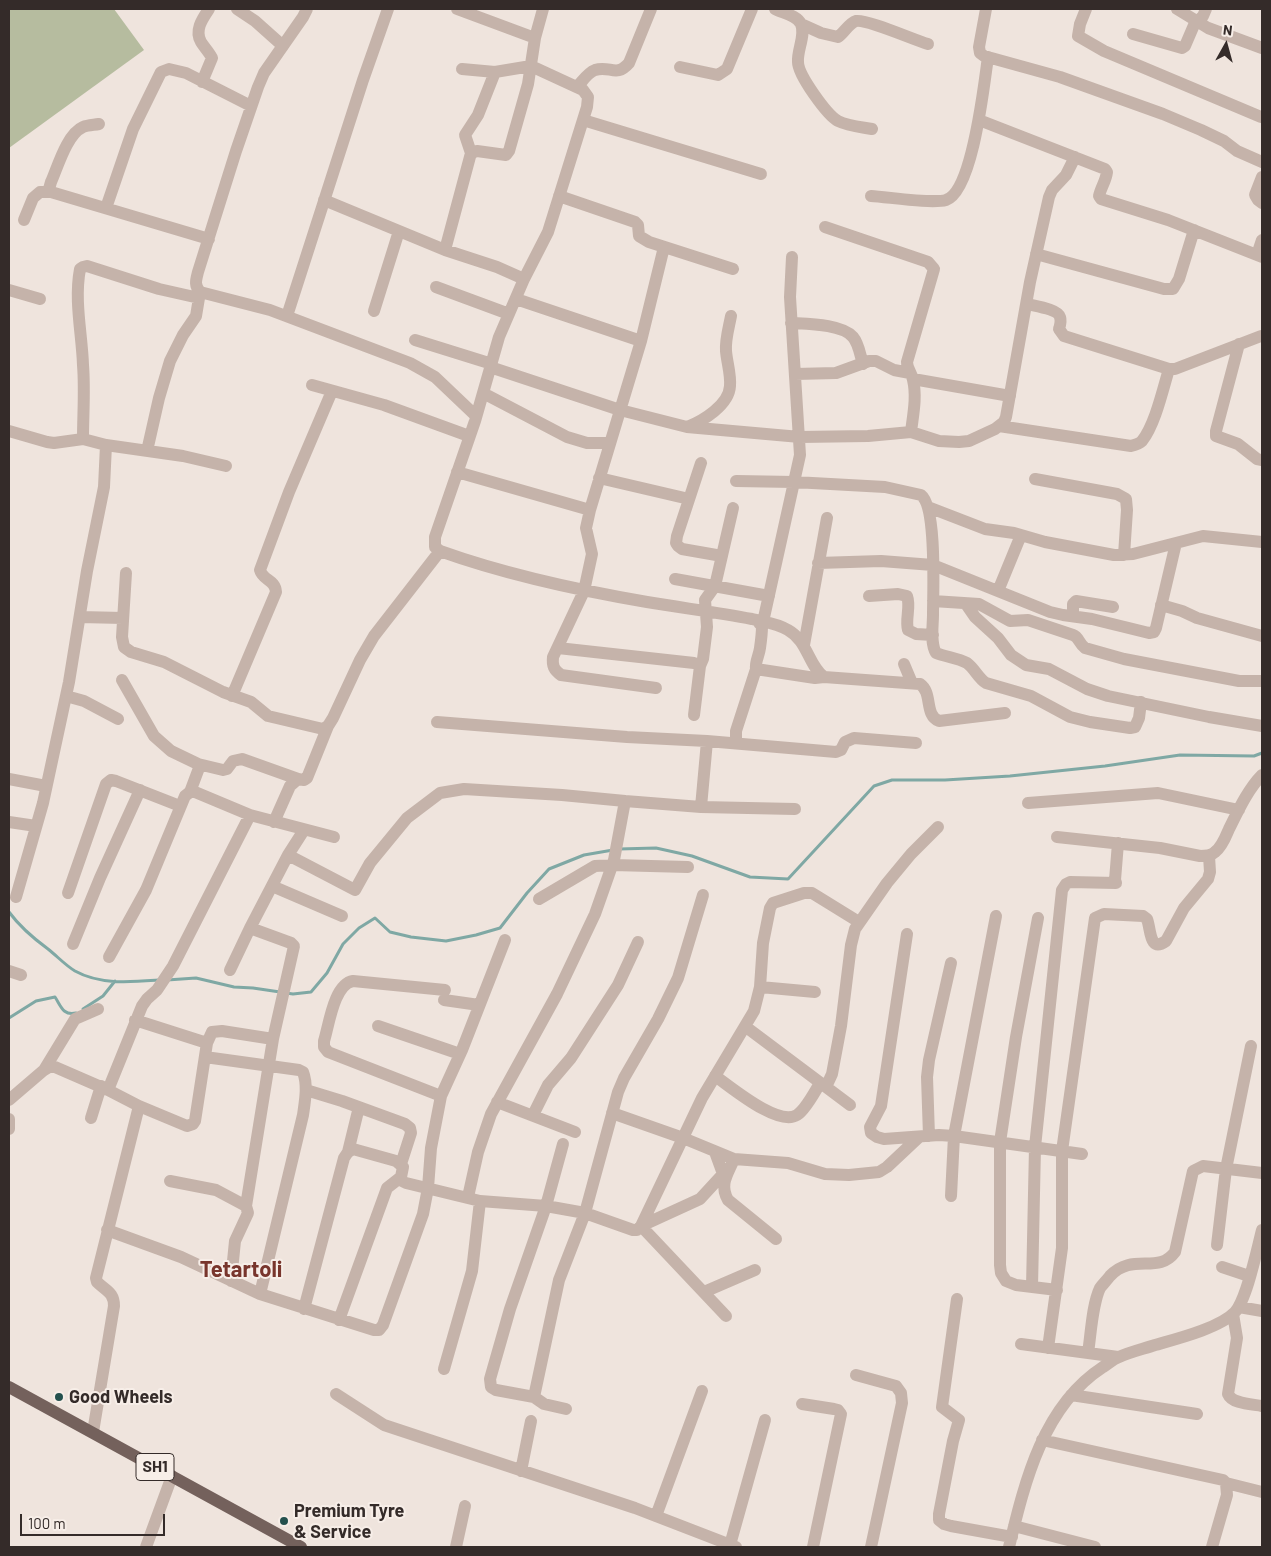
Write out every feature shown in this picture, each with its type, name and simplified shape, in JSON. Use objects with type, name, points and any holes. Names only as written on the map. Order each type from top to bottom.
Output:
[{"type":"main road","name":"SH1","points":[[9,1387],[301,1547]]},
{"type":"street","points":[[202,82],[212,58],[199,39],[198,32],[199,24],[209,9]]},
{"type":"street","points":[[237,9],[255,21],[283,46]]},
{"type":"street","points":[[147,451],[158,398],[170,361],[183,335],[196,316],[200,295],[196,288],[196,282],[251,106],[264,72],[307,9]]},
{"type":"street","points":[[287,316],[363,80],[388,9]]},
{"type":"street","points":[[457,9],[535,38]]},
{"type":"street","points":[[471,153],[477,151],[506,155],[509,151],[531,66],[542,9]]},
{"type":"street","points":[[576,87],[590,72],[596,69],[618,71],[629,63],[651,9]]},
{"type":"street","points":[[680,67],[718,75],[727,69],[752,9]]},
{"type":"street","points":[[775,9],[821,33],[838,36],[857,21],[928,44]]},
{"type":"street","points":[[986,9],[979,47],[980,53],[988,57],[1060,77],[1163,114],[1224,141],[1237,152],[1262,162]]},
{"type":"street","points":[[1086,9],[1078,31],[1078,36],[1082,39],[1104,51],[1261,117]]},
{"type":"street","points":[[1177,9],[1198,20],[1208,28],[1262,48]]},
{"type":"street","points":[[1133,34],[1182,48],[1185,46],[1194,25],[1203,16],[1206,9]]},
{"type":"street","points":[[801,24],[802,34],[798,63],[813,92],[837,120],[872,129]]},
{"type":"street","points":[[870,196],[937,201],[953,197],[958,192],[964,178],[979,120],[988,57]]},
{"type":"street","points":[[462,69],[495,72],[531,66],[576,87],[586,93],[588,97],[583,120],[548,232],[524,279],[499,338],[470,436],[435,537],[435,547],[440,551],[500,570],[584,591],[763,622],[788,630],[804,646],[814,666],[824,678]]},
{"type":"street","points":[[106,208],[133,129],[161,72],[174,69],[251,106]]},
{"type":"street","points":[[445,250],[471,153],[465,134],[478,115],[495,72]]},
{"type":"street","points":[[583,120],[761,174]]},
{"type":"street","points":[[979,120],[1098,165],[1108,172],[1100,191],[1099,196],[1101,199],[1194,230],[1260,256],[1262,240]]},
{"type":"street","points":[[51,192],[49,189],[51,182],[70,139],[84,127],[99,124]]},
{"type":"street","points":[[415,340],[620,410],[687,427],[800,438],[868,436],[911,432],[939,441],[969,441],[999,426],[1006,417],[1036,254],[1052,190],[1066,175],[1075,157]]},
{"type":"street","points":[[1262,177],[1255,196],[1262,202]]},
{"type":"street","points":[[24,220],[33,198],[40,192],[51,192],[209,239]]},
{"type":"street","points":[[559,196],[635,222],[638,225],[639,236],[643,240],[733,269]]},
{"type":"street","points":[[324,200],[399,232],[497,267],[524,279]]},
{"type":"street","points":[[825,228],[928,262],[934,269],[907,362],[907,368],[912,376],[915,396],[911,432]]},
{"type":"street","points":[[1036,254],[1164,289],[1173,289],[1179,279],[1194,230]]},
{"type":"street","points":[[374,312],[399,232]]},
{"type":"street","points":[[656,688],[561,675],[555,671],[553,663],[584,591],[592,554],[586,528],[590,510],[641,341],[664,247]]},
{"type":"street","points":[[736,744],[736,731],[756,669],[755,662],[758,657],[762,636],[762,626],[759,622],[763,622],[800,455],[791,322],[792,257]]},
{"type":"street","points":[[83,439],[84,366],[78,293],[80,269],[83,266],[159,289],[200,295],[287,316],[426,372],[476,416]]},
{"type":"street","points":[[436,286],[510,314]]},
{"type":"street","points":[[9,290],[40,299]]},
{"type":"street","points":[[516,300],[641,341]]},
{"type":"street","points":[[1027,304],[1058,314],[1060,318],[1059,329],[1064,336],[1169,369],[1175,369],[1262,336]]},
{"type":"street","points":[[687,427],[716,410],[729,392],[726,344],[731,316]]},
{"type":"street","points":[[791,322],[832,327],[848,333],[853,337],[857,345],[863,364]]},
{"type":"street","points":[[1240,344],[1216,436],[1238,444],[1257,459],[1262,460]]},
{"type":"street","points":[[795,374],[836,373],[876,361],[912,376],[1010,396]]},
{"type":"street","points":[[999,426],[1131,446],[1138,444],[1143,440],[1156,413],[1169,369]]},
{"type":"street","points":[[312,385],[384,405],[470,436]]},
{"type":"street","points":[[232,696],[276,592],[276,586],[261,574],[260,570],[289,492],[332,391]]},
{"type":"street","points":[[483,393],[567,437],[587,443],[610,443]]},
{"type":"street","points":[[9,431],[54,443],[83,439],[106,445],[183,456],[226,466]]},
{"type":"street","points":[[16,897],[46,786],[66,696],[104,487],[106,445]]},
{"type":"street","points":[[701,463],[677,536],[678,546],[722,556]]},
{"type":"street","points":[[457,472],[590,510]]},
{"type":"street","points":[[599,478],[688,499]]},
{"type":"street","points":[[1035,479],[1117,494],[1126,499],[1124,555]]},
{"type":"street","points":[[736,482],[794,482],[885,487],[910,491],[921,495],[926,498],[928,507],[933,550],[933,635],[936,653],[968,664],[974,669],[981,680],[986,683],[1031,696],[1070,717],[1090,722],[1135,728],[1139,718],[1141,702]]},
{"type":"street","points":[[928,507],[985,530],[1021,535],[1100,554],[1124,555],[1198,537],[1213,536],[1262,542]]},
{"type":"street","points":[[694,716],[706,635],[705,600],[715,586],[733,508]]},
{"type":"street","points":[[804,646],[827,518]]},
{"type":"street","points":[[998,591],[1021,535]]},
{"type":"street","points":[[818,563],[880,560],[933,566],[1050,612],[1092,619],[1149,633],[1154,632],[1176,543]]},
{"type":"street","points":[[122,680],[154,736],[170,751],[198,764],[227,769],[233,761],[242,759],[304,780],[308,778],[328,726],[360,660],[374,636],[440,551]]},
{"type":"street","points":[[126,573],[122,637],[124,647],[131,652],[164,662],[196,680],[251,702],[273,718],[314,728],[323,729],[328,726]]},
{"type":"street","points":[[675,579],[769,596]]},
{"type":"street","points":[[869,596],[898,594],[907,596],[909,600],[908,630],[916,634],[933,635]]},
{"type":"street","points":[[1073,616],[1073,604],[1076,601],[1113,607]]},
{"type":"street","points":[[933,602],[985,606],[1010,621],[1028,620],[1076,636],[1085,648],[1111,656],[1239,681],[1262,681]]},
{"type":"street","points":[[966,604],[975,617],[998,638],[1010,654],[1026,665],[1049,669],[1098,693],[1208,717],[1262,726]]},
{"type":"street","points":[[1161,605],[1182,610],[1197,618],[1262,636]]},
{"type":"street","points":[[80,617],[123,618]]},
{"type":"street","points":[[558,648],[694,663]]},
{"type":"street","points":[[904,664],[912,683]]},
{"type":"street","points":[[756,669],[815,678],[920,684],[925,687],[932,715],[939,721],[1004,713]]},
{"type":"street","points":[[66,696],[84,701],[118,719]]},
{"type":"street","points":[[437,722],[836,752],[840,750],[845,742],[854,738],[916,743]]},
{"type":"street","points":[[701,808],[707,741]]},
{"type":"street","points":[[109,956],[146,890],[180,806],[185,796],[190,792],[199,768],[198,764]]},
{"type":"street","points":[[1057,837],[1160,848],[1209,856],[1221,846],[1239,810],[1262,775]]},
{"type":"street","points":[[9,779],[46,786]]},
{"type":"street","points":[[274,822],[290,786],[298,779]]},
{"type":"street","points":[[68,893],[106,784],[111,780],[180,806]]},
{"type":"street","points":[[288,855],[356,890],[370,863],[407,818],[440,793],[464,789],[562,795],[701,808],[795,809]]},
{"type":"street","points":[[73,944],[100,878],[140,790]]},
{"type":"street","points":[[190,792],[202,794],[250,815],[334,837]]},
{"type":"street","points":[[1028,803],[1158,793],[1239,810]]},
{"type":"street","points":[[444,1369],[472,1272],[474,1199],[484,1130],[497,1102],[558,994],[595,914],[614,863],[625,801]]},
{"type":"street","points":[[91,1118],[135,1020],[147,999],[157,990],[173,966],[250,815]]},
{"type":"street","points":[[9,822],[36,826]]},
{"type":"street","points":[[715,1076],[764,1110],[787,1118],[795,1116],[800,1112],[832,1074],[855,929],[887,883],[911,854],[938,827]]},
{"type":"street","points":[[230,970],[288,855],[304,830]]},
{"type":"street","points":[[1032,1287],[1035,1147],[1062,890],[1070,882],[1116,883],[1118,843]]},
{"type":"street","points":[[1048,1348],[1062,1248],[1062,1151],[1096,918],[1104,914],[1143,916],[1147,919],[1150,938],[1153,942],[1162,944],[1166,941],[1189,900],[1208,879],[1210,872],[1209,856]]},
{"type":"street","points":[[539,898],[595,866],[614,863],[688,867]]},
{"type":"street","points":[[272,886],[342,916]]},
{"type":"street","points":[[641,1226],[715,1076],[754,1011],[760,987],[763,943],[773,902],[804,893],[812,893],[859,922]]},
{"type":"street","points":[[534,1397],[559,1280],[585,1213],[620,1084],[658,1019],[678,978],[703,895]]},
{"type":"street","points":[[952,1196],[954,1136],[996,916]]},
{"type":"street","points":[[1038,918],[1016,1037],[1000,1142],[1002,1273],[1006,1281],[1016,1285],[1057,1290]]},
{"type":"street","points":[[231,1281],[235,1242],[248,1213],[246,1206],[273,1038],[294,946],[291,943],[250,928]]},
{"type":"street","points":[[907,934],[881,1106],[870,1127],[871,1133],[884,1139],[954,1136],[1082,1154]]},
{"type":"street","points":[[107,1230],[181,1257],[260,1294],[339,1320],[379,1330],[383,1325],[424,1214],[431,1148],[441,1096],[460,1054],[505,940]]},
{"type":"street","points":[[533,1115],[548,1085],[571,1058],[618,985],[638,942]]},
{"type":"street","points":[[612,1113],[684,1138],[734,1159],[788,1163],[825,1174],[879,1172],[888,1167],[924,1136],[929,1060],[951,962]]},
{"type":"street","points":[[441,1096],[328,1052],[324,1047],[324,1041],[335,1001],[341,987],[346,982],[353,981],[444,995],[479,1006]]},
{"type":"street","points":[[760,987],[815,992]]},
{"type":"street","points":[[44,1070],[75,1019],[98,1009]]},
{"type":"street","points":[[135,1020],[207,1043]]},
{"type":"street","points":[[378,1026],[460,1054]]},
{"type":"street","points":[[746,1027],[850,1105]]},
{"type":"street","points":[[9,1100],[44,1070],[49,1067],[55,1067],[105,1088],[138,1106],[187,1126],[195,1120],[209,1035],[216,1031],[273,1038]]},
{"type":"street","points":[[1217,1245],[1226,1169],[1251,1046]]},
{"type":"street","points":[[205,1057],[303,1072],[306,1090],[304,1115],[260,1294]]},
{"type":"street","points":[[306,1090],[359,1107],[410,1128],[411,1133],[401,1164],[403,1167],[402,1181],[406,1183],[474,1199],[546,1206],[585,1213],[633,1230],[637,1230],[641,1226],[700,1199],[723,1174],[715,1152]]},
{"type":"street","points":[[497,1102],[575,1132]]},
{"type":"street","points":[[92,1432],[114,1306],[111,1292],[97,1282],[96,1278],[138,1106]]},
{"type":"street","points":[[304,1309],[334,1193],[344,1158],[348,1152],[359,1107]]},
{"type":"street","points":[[9,1119],[9,1130]]},
{"type":"street","points":[[563,1144],[546,1206],[510,1309],[490,1379],[491,1387],[496,1390],[534,1397],[544,1404],[566,1409]]},
{"type":"street","points":[[348,1152],[359,1150],[401,1164]]},
{"type":"street","points":[[734,1159],[723,1186],[728,1200],[776,1239]]},
{"type":"street","points":[[1088,1353],[1095,1307],[1101,1287],[1119,1268],[1128,1264],[1164,1262],[1170,1259],[1175,1252],[1193,1170],[1203,1166],[1262,1173]]},
{"type":"street","points":[[339,1320],[387,1188],[401,1177]]},
{"type":"street","points":[[170,1181],[216,1190],[246,1206]]},
{"type":"street","points":[[641,1226],[726,1316]]},
{"type":"street","points":[[1262,1230],[1249,1276],[1236,1311],[1237,1338],[1228,1394],[1235,1401],[1262,1406]]},
{"type":"street","points":[[1222,1267],[1249,1276]]},
{"type":"street","points":[[704,1292],[755,1270]]},
{"type":"street","points":[[956,1299],[942,1407],[959,1420],[953,1441],[939,1520],[950,1526],[1012,1537],[1095,1547]]},
{"type":"street","points":[[1012,1537],[1042,1440],[1052,1420],[1071,1395],[1091,1375],[1118,1357],[1206,1329],[1236,1311],[1262,1311]]},
{"type":"street","points":[[1021,1344],[1118,1357]]},
{"type":"street","points":[[856,1375],[896,1386],[901,1393],[902,1403],[871,1547]]},
{"type":"street","points":[[656,1516],[702,1391]]},
{"type":"street","points":[[336,1394],[384,1425],[656,1516],[733,1546],[765,1420]]},
{"type":"street","points":[[1071,1395],[1197,1414]]},
{"type":"street","points":[[802,1404],[838,1410],[841,1414],[813,1547]]},
{"type":"street","points":[[521,1470],[531,1421]]},
{"type":"street","points":[[1042,1440],[1222,1480],[1226,1483],[1262,1492]]},
{"type":"street","points":[[146,1547],[172,1476]]},
{"type":"street","points":[[1212,1547],[1227,1495],[1226,1483]]},
{"type":"street","points":[[456,1547],[465,1506]]},
{"type":"green space","points":[[9,9],[114,9],[144,50],[9,148]]},
{"type":"waterway","points":[[619,849],[656,848],[692,856],[750,877],[788,879],[874,786],[892,780],[945,780],[1010,776],[1105,766],[1180,755],[1254,756],[1262,753]]},
{"type":"waterway","points":[[286,993],[311,992],[327,973],[343,944],[359,928],[375,918],[390,932],[411,937],[446,941],[476,935],[500,928],[527,893],[549,869],[584,855],[613,850]]},
{"type":"waterway","points":[[9,912],[32,936],[75,971],[105,981],[159,980]]},
{"type":"waterway","points":[[167,980],[196,978],[234,987],[280,992]]},
{"type":"waterway","points":[[83,1009],[103,996],[115,981]]},
{"type":"waterway","points":[[9,1018],[36,1001],[55,997],[65,1012],[76,1013]]},
{"type":"place","name":"Good Wheels","points":[[59,1397]]},
{"type":"place","name":"Premium Tyre & Service","points":[[284,1521]]},
{"type":"district","name":"Tetartoli","points":[[241,1270]]}]
